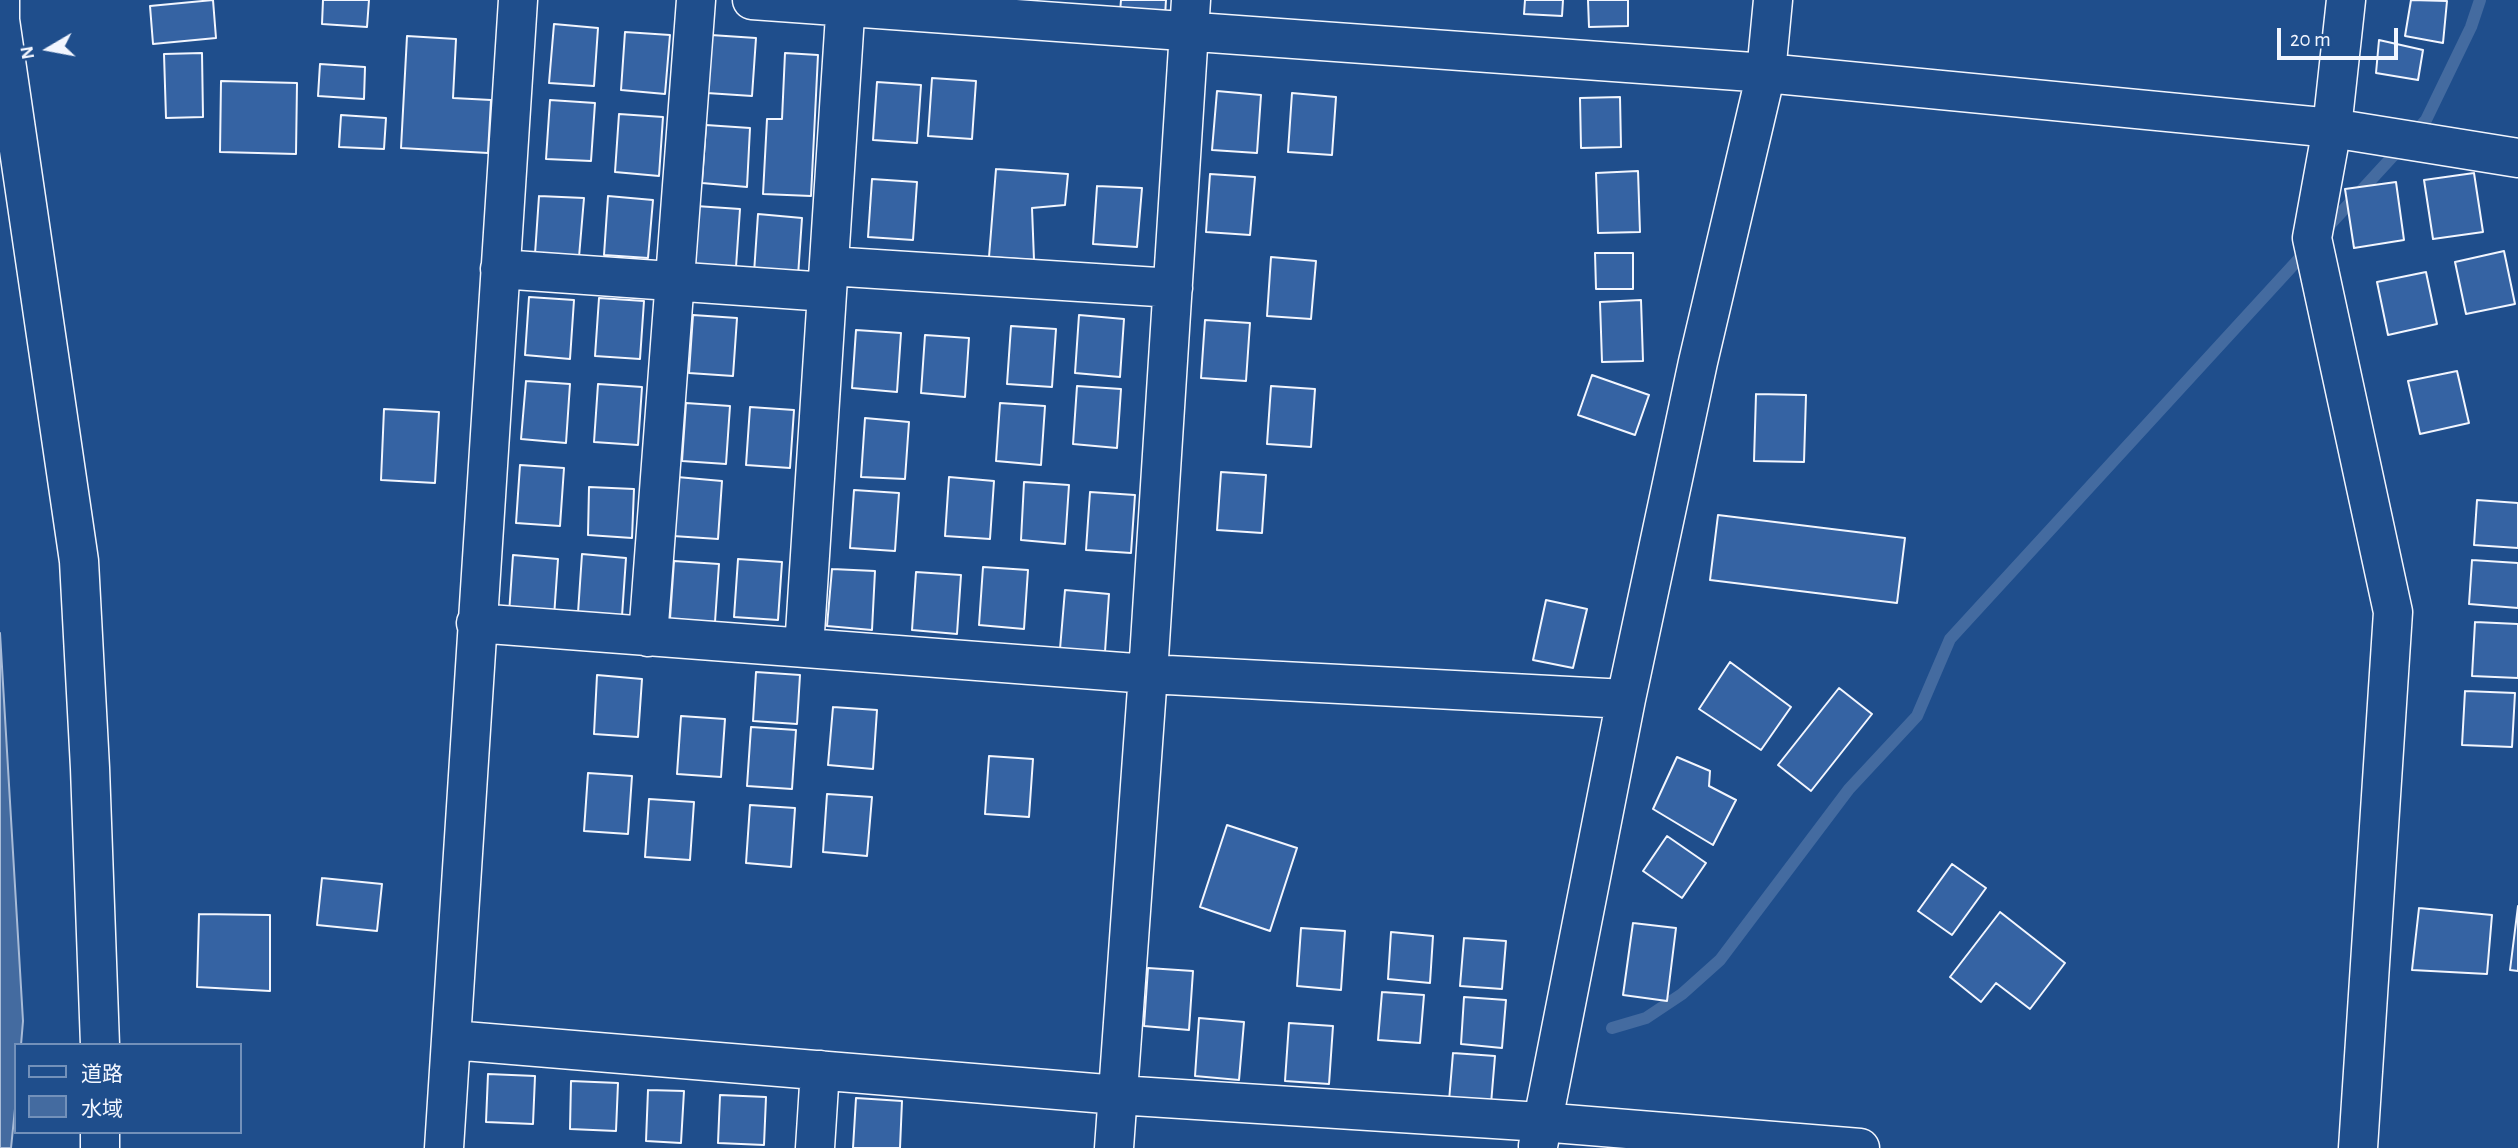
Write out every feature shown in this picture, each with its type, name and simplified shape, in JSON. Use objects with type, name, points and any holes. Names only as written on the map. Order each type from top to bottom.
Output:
[{"type":"street","points":[[0,0],[79,561],[100,1043]]},
{"type":"street","points":[[444,1148],[518,0]]},
{"type":"street","points":[[648,637],[696,0]]},
{"type":"street","points":[[752,0],[1189,15],[2332,128],[2518,158]]},
{"type":"street","points":[[1540,1135],[1626,699],[1698,362],[1766,73],[1773,0]]},
{"type":"street","points":[[2346,0],[2332,128],[2312,238],[2393,612],[2358,1148]]},
{"type":"street","points":[[804,648],[846,3]]},
{"type":"street","points":[[1114,1148],[1148,674],[1189,15]]},
{"type":"street","points":[[500,269],[675,280],[828,279],[1173,288]]},
{"type":"street","points":[[476,623],[1148,674],[1626,699]]},
{"type":"street","points":[[452,1040],[1118,1095],[1540,1135],[1860,1148]]},
{"type":"street","points":[[815,1148],[820,1070]]},
{"type":"water","points":[[0,633],[23,1021],[21,1043],[14,1043],[14,1119],[11,1148],[0,1148]]},
{"type":"building","points":[[213,0],[216,38],[153,44],[150,6]]},
{"type":"building","points":[[323,0],[369,0],[367,27],[322,24]]},
{"type":"building","points":[[1121,0],[1166,0],[1165,16],[1120,12]]},
{"type":"building","points":[[1525,0],[1563,0],[1562,16],[1524,14]]},
{"type":"building","points":[[1588,0],[1628,0],[1628,26],[1589,27]]},
{"type":"building","points":[[2411,0],[2447,1],[2443,43],[2405,36]]},
{"type":"building","points":[[554,24],[598,28],[594,86],[549,83]]},
{"type":"building","points":[[625,32],[670,35],[665,94],[621,90]]},
{"type":"building","points":[[711,35],[756,38],[752,96],[707,93]]},
{"type":"building","points":[[407,36],[456,39],[453,98],[491,100],[488,153],[401,148]]},
{"type":"building","points":[[2379,40],[2423,50],[2418,80],[2376,73]]},
{"type":"building","points":[[202,53],[203,117],[166,118],[164,54]]},
{"type":"building","points":[[785,53],[818,55],[811,196],[763,194],[767,119],[782,119]]},
{"type":"building","points":[[320,64],[365,67],[364,99],[318,96]]},
{"type":"building","points":[[932,78],[976,81],[972,139],[928,136]]},
{"type":"building","points":[[221,81],[297,83],[296,154],[220,152]]},
{"type":"building","points":[[877,82],[921,85],[917,143],[873,140]]},
{"type":"building","points":[[1217,91],[1261,95],[1257,153],[1212,150]]},
{"type":"building","points":[[1292,93],[1336,97],[1332,155],[1288,152]]},
{"type":"building","points":[[1620,97],[1621,147],[1581,148],[1580,98]]},
{"type":"building","points":[[550,100],[595,103],[591,161],[546,159]]},
{"type":"building","points":[[619,114],[663,117],[659,176],[615,172]]},
{"type":"building","points":[[341,115],[386,118],[384,149],[339,147]]},
{"type":"building","points":[[706,125],[750,128],[747,187],[702,183]]},
{"type":"building","points":[[996,169],[1068,174],[1065,205],[1032,208],[1034,260],[989,257]]},
{"type":"building","points":[[1638,171],[1640,232],[1598,233],[1596,173]]},
{"type":"building","points":[[2474,173],[2483,232],[2433,239],[2424,180]]},
{"type":"building","points":[[1210,174],[1255,177],[1250,235],[1206,232]]},
{"type":"building","points":[[872,179],[917,182],[913,240],[868,237]]},
{"type":"building","points":[[2396,182],[2404,240],[2354,248],[2345,189]]},
{"type":"building","points":[[1097,186],[1142,188],[1137,247],[1093,244]]},
{"type":"building","points":[[539,196],[584,198],[579,257],[535,254]]},
{"type":"building","points":[[608,196],[653,200],[648,258],[604,255]]},
{"type":"building","points":[[696,206],[740,209],[736,267],[692,264]]},
{"type":"building","points":[[758,214],[802,218],[798,276],[754,273]]},
{"type":"building","points":[[2504,251],[2515,304],[2466,314],[2455,262]]},
{"type":"building","points":[[1595,253],[1633,253],[1633,289],[1596,289]]},
{"type":"building","points":[[1271,257],[1316,261],[1311,319],[1267,316]]},
{"type":"building","points":[[2426,272],[2437,324],[2388,335],[2377,282]]},
{"type":"building","points":[[529,297],[574,300],[570,359],[525,355]]},
{"type":"building","points":[[599,298],[644,301],[640,359],[595,356]]},
{"type":"building","points":[[1641,300],[1643,361],[1602,362],[1600,302]]},
{"type":"building","points":[[693,315],[737,318],[733,376],[689,373]]},
{"type":"building","points":[[1079,315],[1124,319],[1120,377],[1075,373]]},
{"type":"building","points":[[1205,320],[1250,323],[1246,381],[1201,378]]},
{"type":"building","points":[[1011,326],[1056,329],[1052,387],[1007,384]]},
{"type":"building","points":[[856,330],[901,333],[897,392],[852,388]]},
{"type":"building","points":[[925,335],[969,338],[965,397],[921,393]]},
{"type":"building","points":[[2457,371],[2469,423],[2420,434],[2408,381]]},
{"type":"building","points":[[1592,375],[1649,395],[1635,435],[1578,415]]},
{"type":"building","points":[[526,381],[570,384],[566,443],[521,439]]},
{"type":"building","points":[[598,384],[642,387],[638,445],[594,442]]},
{"type":"building","points":[[1077,386],[1121,389],[1117,448],[1073,444]]},
{"type":"building","points":[[1271,386],[1315,389],[1311,447],[1267,444]]},
{"type":"building","points":[[1756,394],[1806,395],[1804,462],[1754,461]]},
{"type":"building","points":[[686,403],[730,406],[726,464],[682,461]]},
{"type":"building","points":[[1000,403],[1045,406],[1041,465],[996,461]]},
{"type":"building","points":[[750,407],[794,410],[790,468],[746,465]]},
{"type":"building","points":[[384,409],[439,412],[435,483],[381,480]]},
{"type":"building","points":[[865,418],[909,422],[905,479],[861,477]]},
{"type":"building","points":[[520,465],[564,468],[560,526],[516,523]]},
{"type":"building","points":[[1221,472],[1266,475],[1262,533],[1217,530]]},
{"type":"building","points":[[677,477],[722,481],[718,539],[673,536]]},
{"type":"building","points":[[949,477],[994,481],[990,539],[945,536]]},
{"type":"building","points":[[1024,482],[1069,485],[1065,544],[1021,540]]},
{"type":"building","points":[[589,487],[634,489],[632,538],[588,535]]},
{"type":"building","points":[[854,490],[899,493],[895,551],[850,548]]},
{"type":"building","points":[[1090,492],[1135,495],[1131,553],[1086,550]]},
{"type":"building","points":[[2477,500],[2518,503],[2518,548],[2474,545]]},
{"type":"building","points":[[1718,515],[1905,538],[1897,603],[1710,580]]},
{"type":"building","points":[[582,554],[626,558],[622,616],[578,613]]},
{"type":"building","points":[[513,555],[558,559],[554,617],[509,614]]},
{"type":"building","points":[[738,559],[782,562],[778,620],[734,617]]},
{"type":"building","points":[[2472,560],[2518,563],[2518,608],[2469,604]]},
{"type":"building","points":[[674,561],[719,564],[715,622],[670,619]]},
{"type":"building","points":[[983,567],[1028,570],[1024,629],[979,625]]},
{"type":"building","points":[[832,569],[875,571],[872,630],[827,626]]},
{"type":"building","points":[[916,572],[961,575],[957,634],[912,630]]},
{"type":"building","points":[[1065,590],[1109,594],[1105,652],[1060,649]]},
{"type":"building","points":[[1546,600],[1587,609],[1573,668],[1533,660]]},
{"type":"building","points":[[2475,622],[2518,624],[2518,678],[2472,676]]},
{"type":"building","points":[[1730,662],[1791,707],[1761,750],[1699,709]]},
{"type":"building","points":[[756,672],[800,675],[797,724],[753,721]]},
{"type":"building","points":[[597,675],[642,679],[638,737],[594,734]]},
{"type":"building","points":[[1839,688],[1872,714],[1811,791],[1778,765]]},
{"type":"building","points":[[2465,691],[2515,693],[2512,747],[2462,745]]},
{"type":"building","points":[[833,707],[877,710],[873,769],[828,765]]},
{"type":"building","points":[[681,716],[725,719],[721,777],[677,774]]},
{"type":"building","points":[[751,727],[796,730],[792,789],[747,786]]},
{"type":"building","points":[[989,756],[1033,759],[1029,817],[985,814]]},
{"type":"building","points":[[1677,757],[1710,771],[1709,786],[1736,800],[1713,845],[1653,809]]},
{"type":"building","points":[[588,773],[632,776],[628,834],[584,831]]},
{"type":"building","points":[[827,794],[872,797],[867,856],[823,852]]},
{"type":"building","points":[[649,799],[694,802],[690,860],[645,857]]},
{"type":"building","points":[[750,805],[795,808],[791,867],[746,863]]},
{"type":"building","points":[[1227,825],[1297,848],[1270,931],[1200,907]]},
{"type":"building","points":[[1667,836],[1706,863],[1682,898],[1643,871]]},
{"type":"building","points":[[1952,864],[1986,888],[1952,935],[1918,911]]},
{"type":"building","points":[[322,878],[382,884],[377,931],[317,925]]},
{"type":"building","points":[[2518,906],[2518,971],[2510,970]]},
{"type":"building","points":[[2419,908],[2492,915],[2487,974],[2412,970]]},
{"type":"building","points":[[2000,912],[2065,963],[2030,1009],[1996,983],[1981,1002],[1950,977]]},
{"type":"building","points":[[199,914],[270,915],[270,991],[197,987]]},
{"type":"building","points":[[1633,923],[1676,928],[1667,1001],[1623,995]]},
{"type":"building","points":[[1301,928],[1345,931],[1341,990],[1297,986]]},
{"type":"building","points":[[1391,932],[1433,936],[1430,983],[1388,979]]},
{"type":"building","points":[[1464,938],[1506,941],[1502,989],[1460,986]]},
{"type":"building","points":[[1148,968],[1193,971],[1189,1030],[1144,1026]]},
{"type":"building","points":[[1382,992],[1424,995],[1420,1043],[1378,1040]]},
{"type":"building","points":[[1464,997],[1506,1000],[1502,1048],[1461,1044]]},
{"type":"building","points":[[1199,1018],[1244,1022],[1239,1080],[1195,1076]]},
{"type":"building","points":[[1289,1023],[1333,1026],[1329,1084],[1285,1081]]},
{"type":"building","points":[[1453,1053],[1495,1056],[1491,1104],[1449,1101]]},
{"type":"building","points":[[488,1074],[535,1076],[533,1124],[486,1122]]},
{"type":"building","points":[[571,1081],[618,1083],[616,1131],[570,1129]]},
{"type":"building","points":[[648,1090],[684,1091],[681,1143],[646,1141]]},
{"type":"building","points":[[720,1095],[766,1097],[764,1145],[718,1143]]},
{"type":"building","points":[[856,1098],[902,1101],[900,1148],[853,1148]]},
{"type":"waterway","points":[[2325,230],[2426,120],[2471,27],[2480,0]]},
{"type":"waterway","points":[[1612,1028],[1646,1018],[1682,994],[1720,960],[1849,789],[1917,716],[1950,639],[2308,249]]}]
